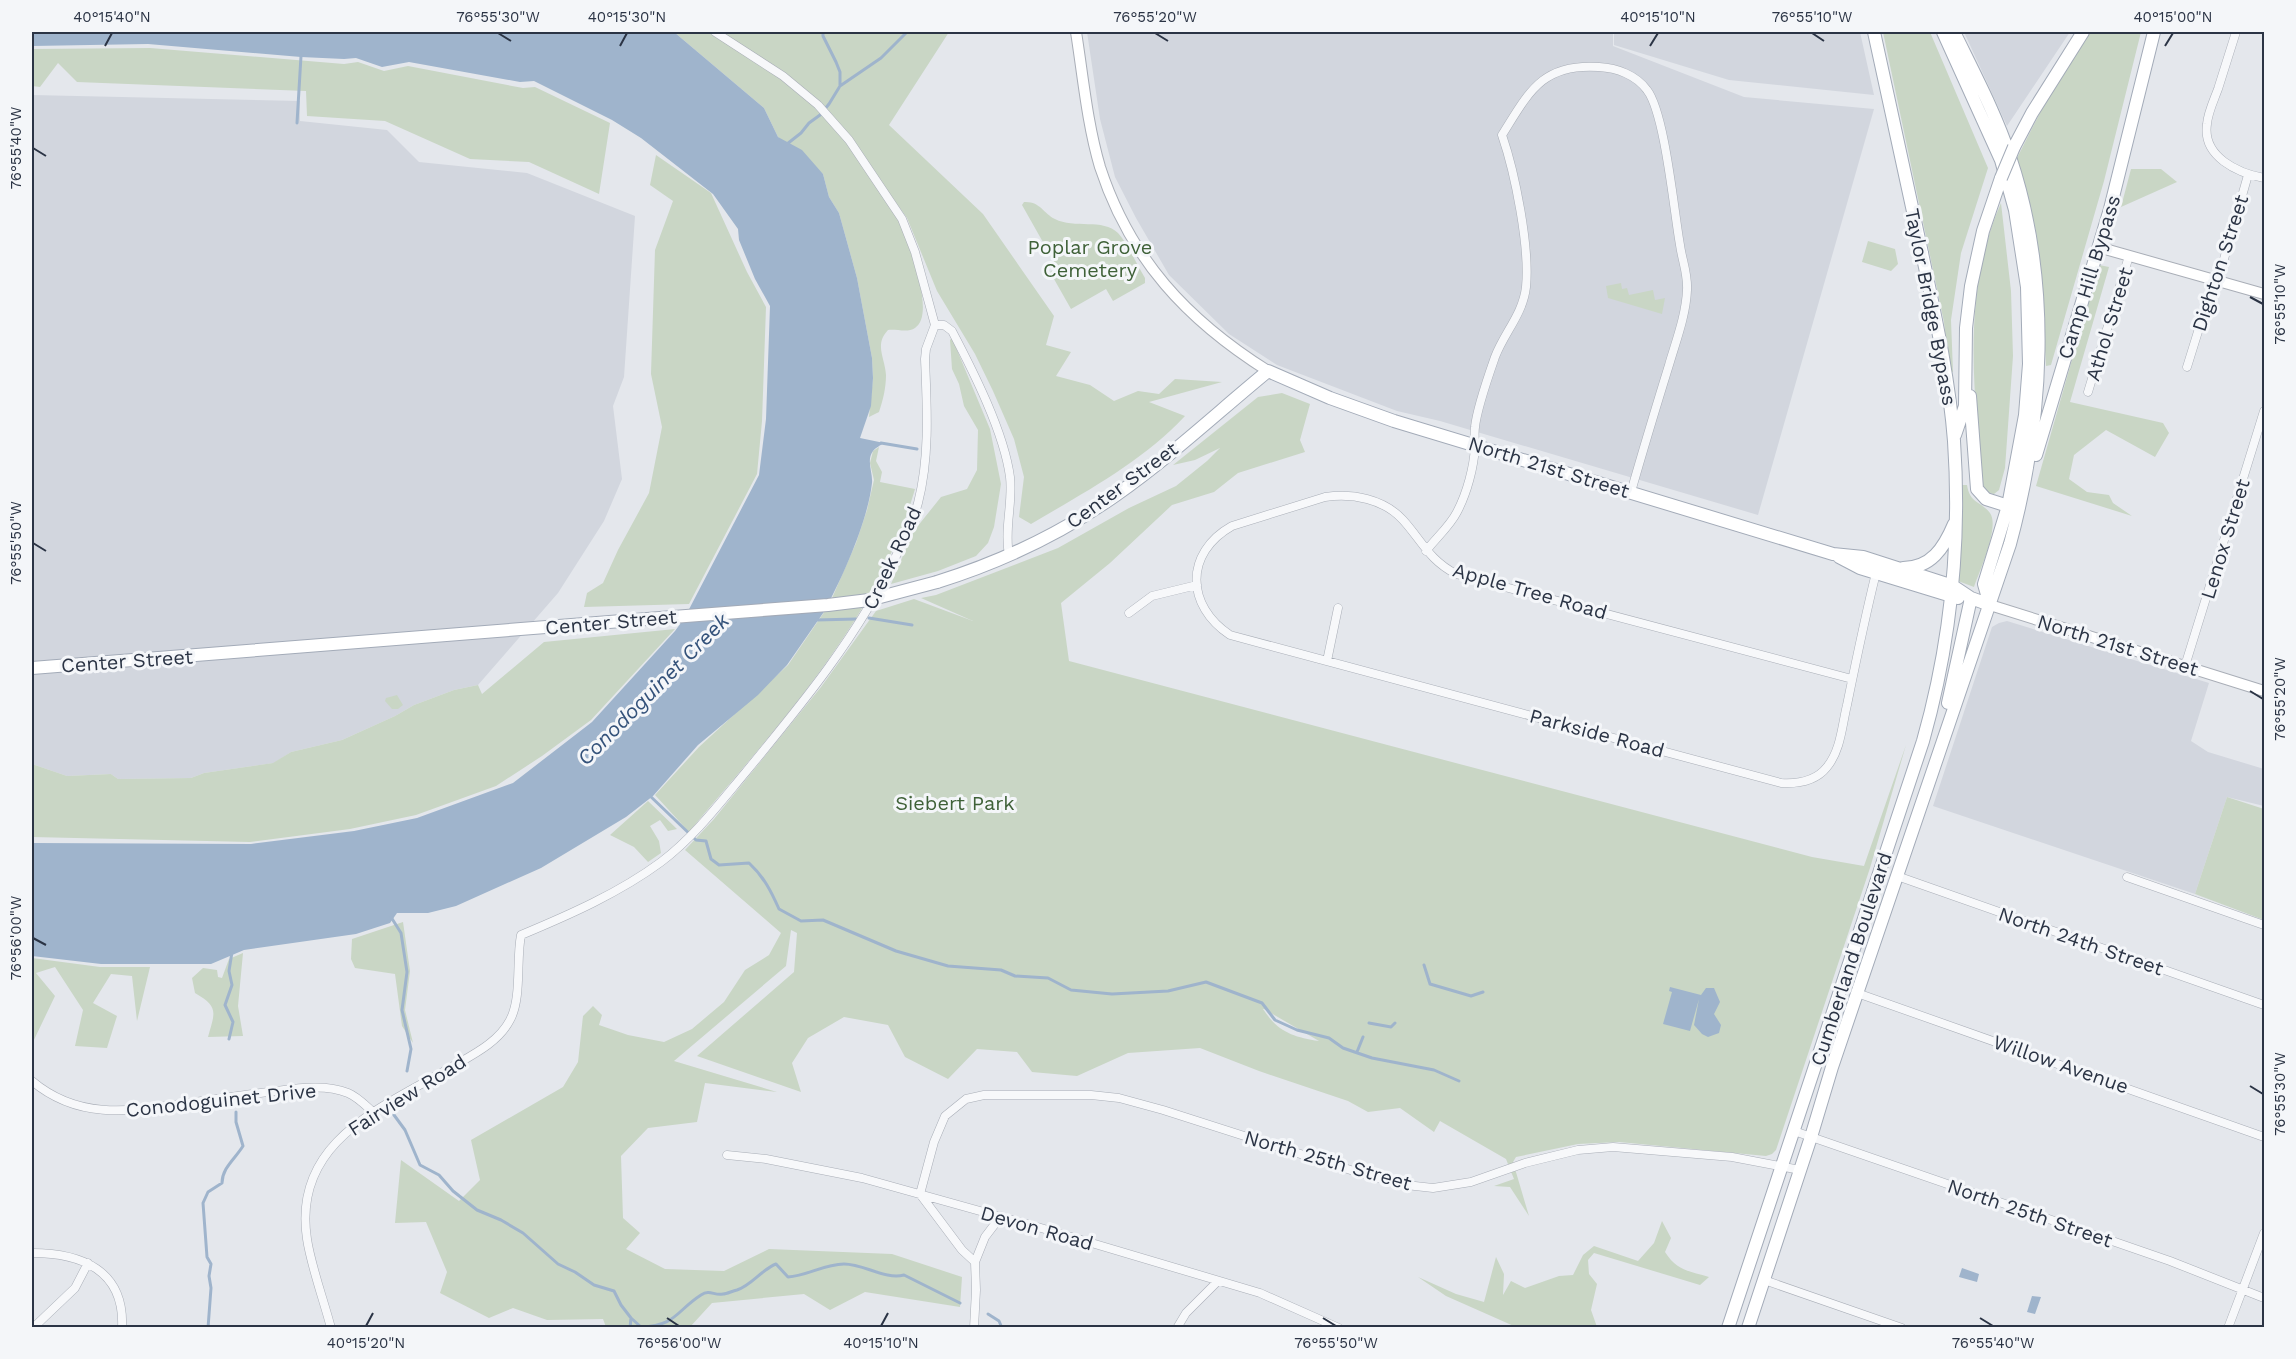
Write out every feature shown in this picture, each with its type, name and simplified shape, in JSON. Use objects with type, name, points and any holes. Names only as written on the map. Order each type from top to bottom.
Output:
[{"type":"main road","name":"Taylor Bridge Bypass","points":[[1874,32],[1941,343],[1954,439],[1957,518],[1953,592]]},
{"type":"main road","points":[[1943,32],[1982,113],[2001,160],[2015,210],[2024,261],[2029,330],[2028,390],[2022,441],[2008,506],[1984,584],[1990,605]]},
{"type":"main road","points":[[1954,32],[2010,157],[2024,208],[2033,260],[2039,338],[2037,391],[2027,468],[2017,520],[1990,605]]},
{"type":"main road","points":[[1954,439],[1965,406],[1968,303],[1983,231],[2014,147],[2032,113],[2083,32]]},
{"type":"main road","name":"Camp Hill Bypass","points":[[2017,520],[2124,159],[2154,32]]},
{"type":"main road","points":[[1965,353],[1973,418],[1977,489],[1986,499],[2008,506]]},
{"type":"main road","name":"North 21st Street","points":[[1268,371],[1354,407],[1833,554],[1860,568],[1876,573],[1953,592],[1990,605]]},
{"type":"main road","name":"Center Street","points":[[32,668],[869,600],[937,582],[1009,555],[1062,529],[1116,495],[1268,371]]},
{"type":"main road","points":[[1897,568],[1918,566],[1934,557],[1945,543],[1957,518]]},
{"type":"main road","name":"North 21st Street","points":[[1833,554],[1863,557],[1897,568],[1953,592]]},
{"type":"main road","name":"Cumberland Boulevard","points":[[1728,1328],[1908,790],[1944,657],[1953,592]]},
{"type":"main road","points":[[1937,754],[1971,598]]},
{"type":"main road","name":"Cumberland Boulevard","points":[[1748,1328],[1832,1067],[1937,754],[1990,605]]},
{"type":"main road","points":[[1832,1067],[1833,1042],[1847,997],[1844,976]]},
{"type":"street","points":[[715,32],[783,76],[818,105],[849,140],[902,219],[915,252],[935,325],[944,326],[952,331],[994,423],[1006,456],[1010,480],[1006,536],[1009,555]]},
{"type":"street","points":[[1076,32],[1088,111],[1098,157],[1110,195],[1125,226],[1160,280],[1193,315],[1235,350],[1268,371]]},
{"type":"street","points":[[2236,32],[2208,117],[2207,136],[2217,156],[2248,175]]},
{"type":"street","points":[[1426,551],[1453,518],[1460,505],[1474,459],[1474,427],[1491,368],[1500,345],[1520,312],[1526,290],[1527,270],[1523,234],[1509,153],[1502,135],[1534,87],[1546,76],[1565,69],[1605,67],[1626,73],[1646,88],[1657,109],[1686,269],[1687,290],[1682,320],[1631,492]]},
{"type":"street","name":"Dighton Street","points":[[2187,367],[2214,280],[2220,273],[2248,175],[2265,178]]},
{"type":"street","points":[[2098,247],[2265,294]]},
{"type":"street","name":"Athol Street","points":[[2088,392],[2129,256]]},
{"type":"street","name":"Creek Road","points":[[548,924],[621,887],[660,862],[686,841],[819,682],[863,618],[887,575],[909,528],[922,486],[926,457],[925,359],[926,349],[935,325]]},
{"type":"street","name":"Lenox Street","points":[[2185,666],[2265,411]]},
{"type":"street","name":"Apple Tree Road","points":[[1197,585],[1197,569],[1202,555],[1223,531],[1250,520],[1336,495],[1365,498],[1386,507],[1403,520],[1426,551],[1446,568],[1465,577],[1852,679]]},
{"type":"street","name":"Parkside Road","points":[[1197,585],[1206,613],[1230,635],[1781,783],[1792,784],[1814,778],[1832,761],[1836,751],[1876,573]]},
{"type":"street","points":[[1129,612],[1152,596],[1197,585]]},
{"type":"street","name":"North 21st Street","points":[[1990,605],[2265,691]]},
{"type":"street","points":[[1327,661],[1338,608]]},
{"type":"street","name":"North 24th Street","points":[[1897,876],[2265,1005]]},
{"type":"street","points":[[2127,877],[2265,925]]},
{"type":"street","name":"Fairview Road","points":[[331,1328],[307,1240],[305,1221],[308,1197],[319,1165],[332,1146],[351,1127],[470,1056],[495,1040],[504,1031],[515,1008],[520,934],[548,924]]},
{"type":"street","name":"Willow Avenue","points":[[1857,993],[2265,1137]]},
{"type":"street","name":"Conodoguinet Drive","points":[[32,1081],[70,1103],[99,1110],[130,1111],[315,1088],[347,1093],[374,1113]]},
{"type":"street","name":"North 25th Street","points":[[920,1194],[934,1142],[945,1116],[966,1099],[998,1094],[1091,1095],[1119,1098],[1363,1174],[1406,1185],[1433,1188],[1471,1182],[1525,1163],[1596,1147],[1732,1157],[1800,1170]]},
{"type":"street","name":"North 25th Street","points":[[1794,1131],[2170,1262],[2265,1298]]},
{"type":"street","name":"Devon Road","points":[[727,1155],[816,1168],[1001,1216],[1260,1293],[1339,1328]]},
{"type":"street","points":[[920,1194],[962,1250],[975,1262]]},
{"type":"street","points":[[974,1328],[975,1262],[985,1237],[1001,1216]]},
{"type":"street","points":[[2228,1328],[2265,1233]]},
{"type":"street","points":[[32,1253],[56,1253],[88,1263],[100,1271],[113,1287],[122,1309],[122,1328]]},
{"type":"street","points":[[33,1328],[75,1288],[88,1263]]},
{"type":"street","points":[[1764,1280],[1902,1328]]},
{"type":"street","points":[[1177,1328],[1186,1312],[1218,1281]]},
{"type":"shaded area","points":[[1087,32],[1613,32],[1613,46],[1744,97],[1874,109],[1758,515],[1440,421],[1397,411],[1277,365],[1229,334],[1169,275],[1115,177],[1100,119]]},
{"type":"shaded area","points":[[1614,32],[1860,32],[1874,95],[1729,80],[1614,45]]},
{"type":"shaded area","points":[[1964,32],[2070,32],[2007,126]]},
{"type":"shaded area","points":[[32,95],[300,101],[300,121],[387,130],[419,162],[527,173],[635,216],[624,377],[613,406],[622,479],[604,521],[558,593],[478,685],[454,690],[414,705],[342,740],[291,752],[274,763],[204,773],[191,778],[118,779],[111,774],[67,776],[32,764]]},
{"type":"shaded area","points":[[2007,621],[2209,683],[2191,741],[2208,752],[2264,769],[2264,806],[2227,797],[2195,894],[1933,806],[1992,627]]},
{"type":"green space","points":[[674,32],[949,32],[889,125],[983,214],[1054,316],[1046,345],[1071,352],[1056,376],[1090,385],[1114,401],[1138,391],[1159,394],[1175,379],[1222,382],[1149,402],[1185,416],[1132,462],[1092,488],[1031,524],[1019,517],[1024,477],[1014,439],[975,354],[937,291],[907,218],[863,157],[902,230],[918,276],[923,308],[921,320],[915,328],[906,331],[888,330],[884,336],[881,351],[886,375],[884,394],[879,412],[869,417],[873,378],[872,358],[857,278],[839,213],[829,197],[823,174],[778,137],[764,108]]},
{"type":"green space","points":[[1883,32],[1930,32],[1988,168],[1961,253],[1951,320],[1953,372],[1949,371],[1944,322]]},
{"type":"green space","points":[[2088,32],[2141,32],[2104,181],[2051,365],[2046,366],[2036,231],[2017,158],[2045,103]]},
{"type":"green space","points":[[150,48],[344,64],[358,62],[384,71],[408,66],[523,88],[535,87],[610,123],[599,194],[529,162],[470,159],[385,121],[307,116],[306,91],[77,82],[58,63],[40,87],[32,86],[32,49]]},
{"type":"green space","points":[[656,155],[711,193],[747,272],[766,307],[762,421],[757,474],[689,604],[584,607],[587,593],[603,583],[649,493],[662,427],[651,374],[655,250],[673,201],[650,185]]},
{"type":"green space","points":[[2131,169],[2161,169],[2177,182],[2121,207]]},
{"type":"green space","name":"Poplar Grove Cemetery","points":[[1024,202],[1034,203],[1051,217],[1063,222],[1104,226],[1118,233],[1145,278],[1145,283],[1113,301],[1106,289],[1071,309],[1050,272],[1057,267],[1022,205]]},
{"type":"green space","points":[[2001,203],[2011,291],[2013,356],[2005,468],[1999,490],[1994,494],[1989,493],[1983,487],[1976,415],[1974,343],[1975,307],[1980,272],[1988,237]]},
{"type":"green space","points":[[1868,241],[1895,249],[1898,264],[1891,271],[1862,262]]},
{"type":"green space","points":[[2099,265],[2109,267],[2070,402],[2163,423],[2169,433],[2155,457],[2106,430],[2074,455],[2069,479],[2087,492],[2109,495],[2113,503],[2132,516],[2036,486]]},
{"type":"green space","points":[[1621,283],[1622,289],[1627,288],[1629,295],[1653,290],[1655,300],[1665,298],[1662,314],[1608,298],[1606,286]]},
{"type":"green space","points":[[952,338],[990,429],[1001,484],[994,527],[988,543],[976,556],[938,571],[891,584],[913,532],[941,497],[967,489],[977,470],[978,430],[964,406],[959,384],[952,369],[950,340]]},
{"type":"green space","name":"Siebert Park","points":[[1282,393],[1310,404],[1300,440],[1305,452],[1238,473],[1214,492],[1172,505],[1110,563],[1061,603],[1069,661],[1812,857],[1864,866],[1906,745],[1870,868],[1776,1150],[1766,1156],[1619,1142],[1578,1144],[1516,1157],[1513,1162],[1529,1216],[1510,1187],[1494,1186],[1514,1179],[1506,1159],[1440,1121],[1434,1132],[1400,1108],[1368,1112],[1348,1101],[1200,1048],[1128,1053],[1077,1076],[1032,1072],[1017,1052],[977,1049],[948,1079],[905,1057],[888,1025],[844,1017],[808,1038],[792,1063],[801,1092],[697,1056],[794,972],[797,933],[791,930],[786,966],[674,1061],[777,1092],[705,1083],[697,1122],[648,1128],[621,1156],[623,1218],[640,1233],[626,1249],[665,1269],[724,1271],[769,1249],[892,1254],[962,1277],[960,1307],[865,1292],[830,1310],[804,1294],[712,1303],[690,1327],[606,1327],[603,1319],[547,1320],[513,1308],[489,1318],[440,1293],[447,1272],[426,1222],[395,1223],[401,1160],[459,1201],[480,1180],[471,1140],[563,1087],[578,1062],[583,1016],[593,1006],[602,1015],[599,1025],[628,1035],[664,1042],[692,1029],[724,1002],[745,970],[769,955],[781,933],[685,850],[714,819],[821,687],[876,611],[914,599],[973,621],[921,598],[936,595],[1058,548],[1129,508],[1176,486],[1220,448],[1195,460],[1173,465],[1258,397]],"holes":[[[1264,1009],[1319,1041],[1301,1038],[1280,1028]]]},
{"type":"green space","points":[[879,447],[876,461],[882,472],[880,482],[915,489],[898,538],[876,584],[820,671],[689,832],[655,795],[699,747],[788,665],[829,605],[856,543],[867,510],[874,480],[870,463],[873,451]]},
{"type":"green space","points":[[1961,485],[1967,485],[1971,496],[1987,509],[1992,520],[1991,539],[1974,587],[1958,581]]},
{"type":"green space","points":[[675,629],[591,720],[542,756],[496,786],[416,815],[350,829],[250,842],[32,837],[32,764],[67,776],[111,774],[118,779],[191,778],[204,773],[273,763],[291,752],[342,740],[414,705],[454,690],[478,685],[482,694],[544,642]]},
{"type":"green space","points":[[397,695],[403,705],[398,709],[392,709],[385,701],[386,698]]},
{"type":"green space","points":[[2227,797],[2264,809],[2264,920],[2195,894]]},
{"type":"green space","points":[[648,801],[677,829],[668,831],[660,820],[650,826],[659,841],[661,853],[648,862],[634,847],[610,835]]},
{"type":"green space","points":[[403,922],[410,971],[405,1010],[413,1043],[402,1026],[395,974],[355,968],[351,959],[352,939]]},
{"type":"green space","points":[[243,953],[238,1006],[243,1036],[208,1037],[213,1016],[212,1006],[195,993],[192,978],[203,968],[217,970],[218,977],[222,978],[229,959]]},
{"type":"green space","points":[[32,958],[100,967],[150,967],[137,1021],[132,976],[111,974],[93,1003],[117,1016],[107,1048],[75,1046],[83,1010],[55,967],[36,973],[55,996],[32,1044]]},
{"type":"green space","points":[[1662,1221],[1671,1238],[1665,1252],[1674,1263],[1684,1269],[1709,1277],[1700,1285],[1594,1253],[1588,1260],[1589,1274],[1597,1284],[1591,1310],[1597,1327],[1516,1327],[1446,1296],[1418,1277],[1456,1294],[1484,1302],[1496,1257],[1504,1274],[1503,1295],[1511,1281],[1525,1288],[1559,1276],[1573,1275],[1583,1255],[1594,1246],[1638,1261],[1654,1243]]},
{"type":"water","points":[[32,32],[674,32],[764,108],[778,137],[802,150],[823,174],[829,197],[839,213],[857,278],[872,358],[873,378],[871,406],[860,438],[884,443],[871,455],[872,483],[866,513],[848,561],[828,604],[685,617],[759,475],[766,419],[770,306],[755,279],[739,240],[738,229],[713,194],[641,138],[612,120],[534,81],[520,82],[409,62],[382,67],[356,58],[301,57],[148,44],[32,46]]},
{"type":"water","name":"Conodoguinet Creek","points":[[828,606],[787,665],[758,695],[698,745],[653,796],[626,817],[541,868],[456,906],[428,913],[397,913],[390,923],[356,934],[244,950],[211,964],[101,964],[32,956],[32,843],[251,844],[354,831],[417,818],[513,783],[592,722],[683,620]]},
{"type":"water","points":[[1670,987],[1701,995],[1706,988],[1714,988],[1720,1002],[1714,1014],[1721,1025],[1719,1033],[1708,1037],[1694,1025],[1699,999],[1690,1031],[1663,1024],[1672,992],[1669,991]]},
{"type":"water","points":[[1962,1268],[1979,1274],[1977,1282],[1959,1277]]},
{"type":"water","points":[[2032,1296],[2041,1297],[2035,1314],[2027,1312]]},
{"type":"waterway","points":[[823,32],[840,72],[840,86]]},
{"type":"waterway","points":[[787,144],[820,115],[840,86],[881,58],[907,32]]},
{"type":"waterway","points":[[297,123],[301,56]]},
{"type":"waterway","points":[[881,443],[917,449]]},
{"type":"waterway","points":[[869,618],[912,625]]},
{"type":"waterway","points":[[816,620],[856,619]]},
{"type":"waterway","points":[[648,794],[696,840],[706,841],[711,859],[719,865],[749,863],[767,885],[779,909],[801,921],[823,920],[896,951],[948,966],[1001,970],[1015,976],[1048,978],[1071,990],[1112,994],[1168,991],[1206,982],[1262,1003],[1275,1020],[1297,1030],[1329,1038],[1343,1048],[1372,1058],[1434,1070],[1459,1081]]},
{"type":"waterway","points":[[391,917],[401,933],[407,972],[402,1010],[411,1049],[407,1071]]},
{"type":"waterway","points":[[229,1039],[233,1022],[225,1005],[232,985],[229,971],[232,952]]},
{"type":"waterway","points":[[1424,965],[1430,984],[1471,996],[1483,992]]},
{"type":"waterway","points":[[1369,1023],[1391,1027],[1395,1023]]},
{"type":"waterway","points":[[1357,1052],[1363,1037]]},
{"type":"waterway","points":[[208,1328],[211,1264],[207,1257],[203,1203],[208,1192],[222,1183],[227,1168],[243,1146],[236,1122],[236,1112]]},
{"type":"waterway","points":[[394,1115],[405,1130],[420,1165],[439,1175],[453,1191],[477,1210],[523,1233],[558,1264],[594,1285],[614,1291],[631,1318],[630,1328]]},
{"type":"waterway","points":[[631,1318],[641,1327],[662,1324],[675,1317],[704,1293],[726,1294],[737,1290],[776,1264],[788,1277],[844,1264],[859,1266],[882,1274],[904,1275],[960,1303]]},
{"type":"waterway","points":[[988,1314],[999,1321],[1002,1328]]}]
